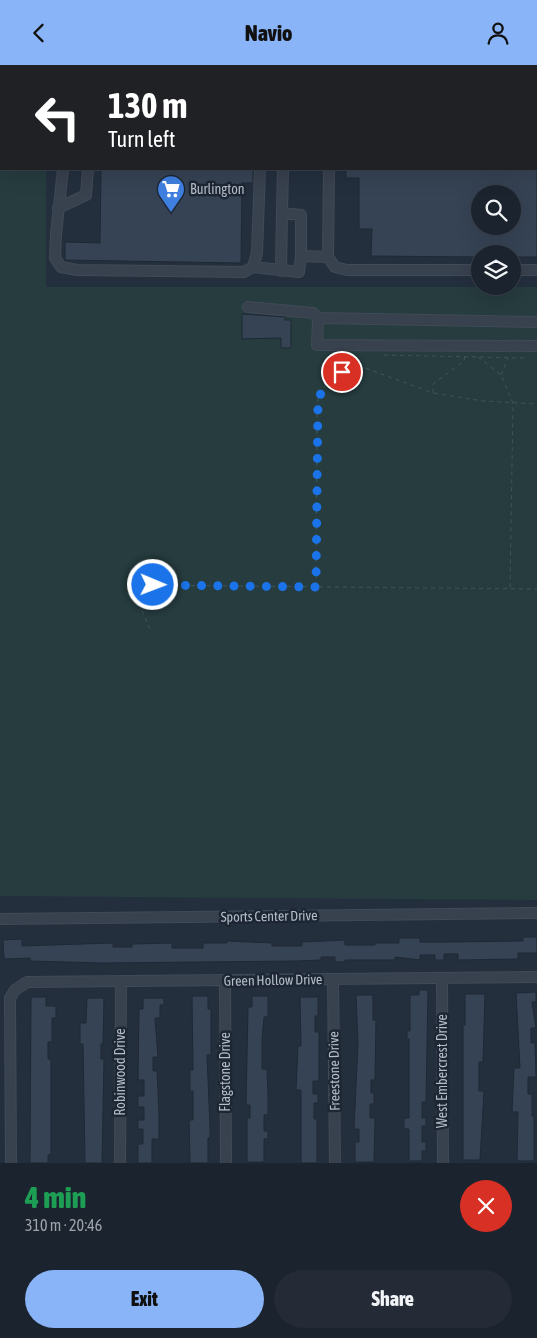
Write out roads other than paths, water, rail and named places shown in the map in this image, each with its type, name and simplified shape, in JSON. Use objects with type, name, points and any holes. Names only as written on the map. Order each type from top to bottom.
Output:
[{"type":"street","points":[[63,170],[55,258],[61,267],[77,270],[244,272],[253,267],[298,272],[301,256],[301,215],[282,213]]},
{"type":"street","points":[[58,208],[86,195],[88,170]]},
{"type":"street","points":[[253,267],[257,253],[260,170]]},
{"type":"street","points":[[281,271],[283,170]]},
{"type":"street","points":[[329,170],[328,257],[336,267],[347,270],[471,270]]},
{"type":"street","points":[[301,256],[328,257]]},
{"type":"street","points":[[521,270],[537,270]]},
{"type":"street","points":[[248,307],[313,313],[318,318],[537,322]]},
{"type":"street","points":[[318,318],[317,345],[537,346]]},
{"type":"street","name":"Sports Center Drive","points":[[0,919],[537,913]]},
{"type":"street","name":"Green Hollow Drive","points":[[11,1163],[10,998],[26,982],[537,977]]},
{"type":"street","name":"West Embercrest Drive","points":[[442,978],[443,1163]]},
{"type":"street","name":"Freestone Drive","points":[[333,979],[335,1163]]},
{"type":"street","name":"Flagstone Drive","points":[[225,980],[226,1163]]},
{"type":"street","name":"Robinwood Drive","points":[[120,1163],[121,981]]},
{"type":"place","name":"Burlington","points":[[171,213]]}]
